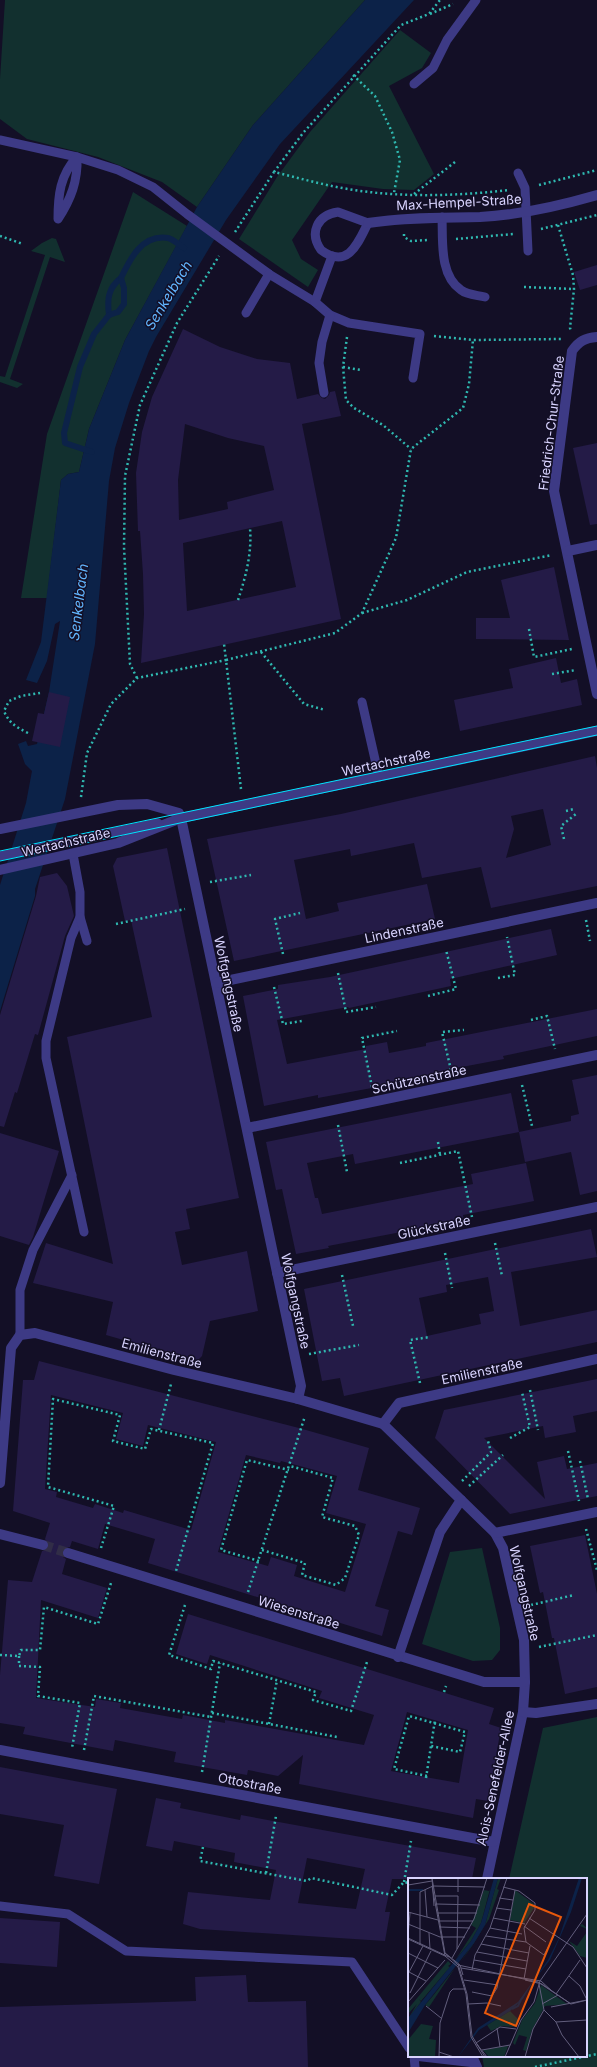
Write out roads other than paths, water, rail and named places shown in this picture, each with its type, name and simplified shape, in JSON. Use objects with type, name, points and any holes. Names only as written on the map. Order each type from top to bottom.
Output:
[{"type":"street","name":"Max-Hempel-Straße","points":[[368,223],[401,218],[481,217],[526,212],[565,204],[597,195]]},
{"type":"street","name":"Friedrich-Chur-Straße","points":[[597,337],[586,338],[578,343],[572,351],[554,491],[568,551],[597,694]]},
{"type":"street","points":[[568,551],[597,544]]},
{"type":"street","name":"Wertachstraße","points":[[2,870],[118,843],[181,818],[597,731]]},
{"type":"street","name":"Wertachstraße","points":[[0,829],[118,805],[147,804],[180,813],[181,818]]},
{"type":"street","name":"Wolfgangstraße","points":[[181,818],[301,1386],[298,1399],[383,1424],[495,1533],[503,1548],[516,1608],[524,1650],[525,1682]]},
{"type":"street","name":"Lindenstraße","points":[[216,983],[597,903]]},
{"type":"street","name":"Schützenstraße","points":[[246,1128],[597,1055]]},
{"type":"street","name":"Glückstraße","points":[[277,1273],[597,1206]]},
{"type":"street","name":"Emilienstraße","points":[[20,1335],[35,1333],[174,1370],[298,1399]]},
{"type":"street","points":[[0,1483],[11,1348],[20,1335]]},
{"type":"street","name":"Emilienstraße","points":[[383,1424],[399,1403],[597,1359]]},
{"type":"street","points":[[398,1656],[440,1532],[457,1496]]},
{"type":"street","points":[[495,1533],[590,1513]]},
{"type":"street","points":[[0,1534],[43,1545]]},
{"type":"street","name":"Wiesenstraße","points":[[68,1553],[484,1682],[525,1682]]},
{"type":"street","name":"Alois-Senefelder-Allee","points":[[487,1878],[523,1712],[525,1682]]},
{"type":"street","points":[[523,1712],[536,1713],[597,1704]]},
{"type":"street","name":"Ottostraße","points":[[0,1750],[494,1842]]},
{"type":"lane","points":[[414,84],[434,68],[447,40],[476,0]]},
{"type":"lane","points":[[0,140],[77,157],[118,170],[153,187],[269,274],[315,302],[330,316],[348,323],[420,334],[413,378]]},
{"type":"lane","points":[[77,157],[78,172],[71,198],[58,219],[58,195],[67,167],[77,157]]},
{"type":"lane","points":[[518,173],[525,188],[528,251]]},
{"type":"lane","points":[[338,212],[368,223],[355,249],[343,257],[332,256],[321,250],[315,236],[316,228],[324,216],[338,212]]},
{"type":"lane","points":[[442,217],[444,263],[448,274],[461,290],[485,297]]},
{"type":"lane","points":[[315,302],[332,256]]},
{"type":"lane","points":[[246,313],[269,274]]},
{"type":"lane","points":[[324,393],[319,363],[322,342],[330,316]]},
{"type":"lane","points":[[362,702],[379,777]]},
{"type":"lane","points":[[5,856],[181,818]]},
{"type":"lane","points":[[73,854],[80,892],[80,918],[87,941]]},
{"type":"lane","points":[[80,918],[72,938],[46,1041],[46,1058],[84,1232]]},
{"type":"lane","points":[[20,1335],[20,1290],[33,1250],[72,1175]]},
{"type":"lane","points":[[0,1906],[68,1914],[126,1951],[352,1962],[408,2046]]},
{"type":"lane","points":[[414,2057],[415,2067]]},
{"type":"lane","points":[[424,2057],[474,2062]]},
{"type":"water","name":"Senkelbach","points":[[365,0],[414,0],[280,144],[226,220],[156,337],[129,403],[115,448],[109,481],[95,644],[65,799],[35,889],[35,896],[0,1011],[0,885],[26,803],[32,771],[25,764],[18,744],[26,741],[28,746],[37,744],[49,692],[60,621],[55,624],[47,661],[37,683],[26,680],[41,642],[61,480],[68,474],[79,472],[89,429],[125,340],[197,207],[253,125]]},
{"type":"waterway","points":[[92,452],[65,443],[64,433],[80,367],[94,334],[109,315],[118,312],[124,304],[124,288],[121,278],[128,263],[138,249],[151,240],[159,238],[168,238],[184,248]]},
{"type":"waterway","points":[[109,315],[109,294],[113,286],[121,278]]},
{"type":"tunnel","points":[[43,1545],[68,1553]]},
{"type":"tram line","points":[[0,851],[597,726]]},
{"type":"tram line","points":[[0,861],[597,735]]}]
